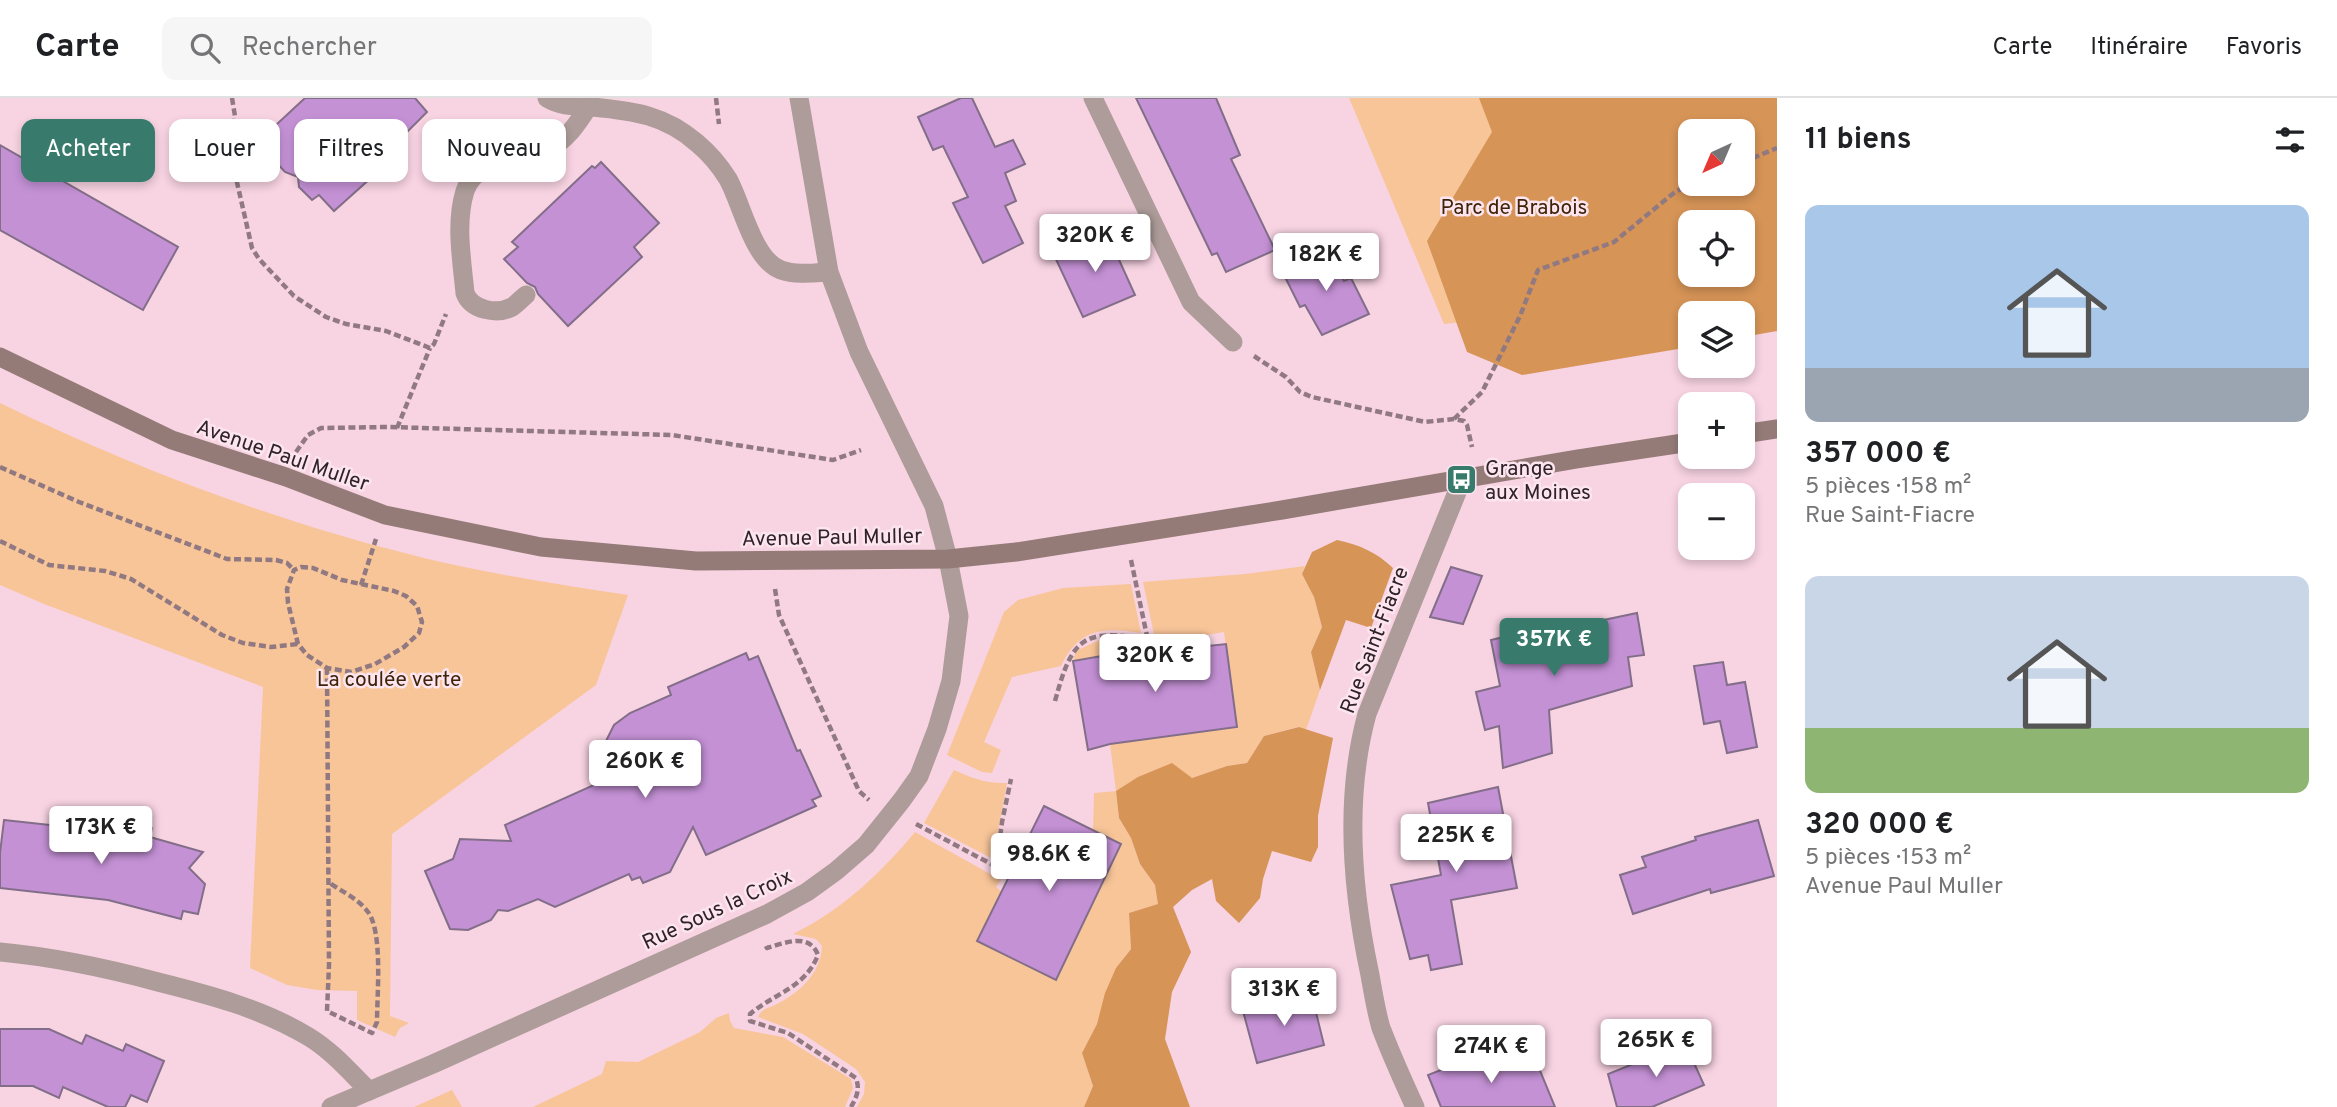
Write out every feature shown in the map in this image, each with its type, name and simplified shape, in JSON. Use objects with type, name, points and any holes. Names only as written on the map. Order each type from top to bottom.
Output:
[{"type":"main road","name":"Avenue Paul Muller","points":[[0,357],[172,440],[286,477],[385,515],[541,547],[696,561],[948,559],[1016,552],[1678,444]]},
{"type":"main road","points":[[1755,432],[1777,429]]},
{"type":"street","points":[[547,98],[558,104],[634,111],[664,121],[678,129],[713,158],[728,179],[764,258],[782,270],[829,272]]},
{"type":"street","name":"Rue Sous la Croix","points":[[331,1107],[753,920],[807,892],[866,845],[919,776],[951,681],[959,616],[934,506],[859,352],[829,272],[799,98]]},
{"type":"street","points":[[1093,98],[1191,302],[1233,342]]},
{"type":"street","points":[[526,295],[511,307],[500,310],[481,308],[467,300],[461,238],[465,190],[477,174],[488,167],[547,149],[560,142],[577,125],[588,107]]},
{"type":"street","name":"Rue Saint-Fiacre","points":[[1415,1107],[1381,1026],[1364,950],[1354,876],[1355,776],[1367,714],[1462,480]]},
{"type":"street","points":[[0,952],[108,969],[208,994],[240,1005],[309,1037],[334,1055],[369,1091]]},
{"type":"path","points":[[232,98],[235,116],[231,156],[252,248],[259,259],[294,296],[326,317],[346,324],[386,331],[429,348]]},
{"type":"path","points":[[1755,157],[1777,148]]},
{"type":"path","points":[[1454,419],[1482,392],[1520,316],[1538,270],[1614,242],[1678,190]]},
{"type":"path","points":[[397,428],[429,348],[434,344],[444,321],[449,303]]},
{"type":"path","points":[[1233,342],[1286,377],[1300,392],[1312,397],[1425,422],[1454,419],[1464,421],[1472,447]]},
{"type":"path","points":[[286,477],[299,446],[308,435],[321,428],[671,435],[833,460],[861,450]]},
{"type":"path","points":[[0,467],[79,502],[227,559],[276,561],[287,564],[294,570]]},
{"type":"path","points":[[361,584],[385,515]]},
{"type":"path","points":[[1126,535],[1151,654]]},
{"type":"path","points":[[0,541],[49,565],[105,571],[131,579],[222,635],[243,643],[271,647],[298,644]]},
{"type":"path","points":[[772,560],[779,615],[859,791],[892,814],[1008,873]]},
{"type":"path","points":[[301,567],[313,568],[342,580],[361,584],[394,590],[406,596],[417,606],[422,622],[419,633],[404,647],[375,664],[351,672],[327,668],[307,655],[298,644],[287,589],[294,570],[301,567]]},
{"type":"path","points":[[1055,701],[1064,667],[1071,654],[1090,638],[1108,634],[1148,640]]},
{"type":"path","points":[[327,668],[327,1012],[372,1033],[377,1022],[376,929],[369,912],[360,903],[328,883]]},
{"type":"path","points":[[996,867],[1011,779]]},
{"type":"path","points":[[753,920],[767,948],[794,940],[815,946],[818,955],[804,978],[759,1006],[750,1014],[750,1021],[788,1033],[856,1078],[858,1095],[851,1107]]},
{"type":"green space","name":"Parc de Brabois","points":[[1349,98],[1777,98],[1777,286],[1444,324]]},
{"type":"green space","name":"Parc de Brabois","points":[[1479,98],[1777,98],[1777,331],[1755,335],[1755,301],[1678,301],[1678,349],[1522,375],[1467,352],[1427,241],[1492,132]]},
{"type":"green space","name":"La coulée verte","points":[[0,403],[102,450],[208,492],[316,528],[449,564],[628,595],[596,685],[392,834],[390,1016],[409,1023],[400,1028],[395,1037],[357,1020],[357,991],[317,990],[287,985],[250,968],[263,687],[0,585]]},
{"type":"green space","points":[[1337,540],[1367,550],[1393,568],[1371,628],[1346,620],[1320,690],[1311,652],[1322,627],[1314,597],[1302,574],[1312,552]]},
{"type":"green space","points":[[1305,566],[1302,574],[1314,597],[1322,627],[1311,652],[1320,690],[1306,730],[1298,727],[1264,736],[1247,763],[1227,766],[1192,778],[1116,791],[1110,744],[1236,727],[1224,632],[1156,644],[1143,582]]},
{"type":"green space","points":[[1131,584],[1141,633],[1115,630],[1094,633],[1076,644],[1061,666],[1012,677],[984,742],[1001,750],[992,773],[982,772],[947,755],[1004,612],[1018,600],[1063,588]]},
{"type":"green space","points":[[1099,640],[1140,643],[1142,649],[1073,661],[1076,651]]},
{"type":"green space","points":[[1299,727],[1333,738],[1318,816],[1318,847],[1311,862],[1272,851],[1260,898],[1239,923],[1216,901],[1212,879],[1192,890],[1173,907],[1191,952],[1172,992],[1165,1039],[1190,1107],[1084,1107],[1093,1086],[1082,1053],[1097,1024],[1105,993],[1116,968],[1131,949],[1129,913],[1158,904],[1155,885],[1140,864],[1131,838],[1119,818],[1116,791],[1138,777],[1172,763],[1192,778],[1227,766],[1247,763],[1264,736]]},
{"type":"green space","points":[[954,770],[980,780],[1007,783],[993,859],[924,823]]},
{"type":"green space","points":[[1116,791],[1119,818],[1131,838],[1140,864],[1155,885],[1159,904],[1129,913],[1131,949],[1113,976],[1097,1024],[1082,1053],[1093,1086],[1084,1107],[857,1107],[864,1094],[865,1082],[856,1069],[803,1034],[758,1017],[763,1010],[784,1000],[807,982],[818,965],[822,946],[816,939],[793,934],[828,914],[860,889],[915,832],[1001,880],[996,887],[1002,892],[1056,980],[1121,845],[1093,830],[1094,793]]},
{"type":"green space","points":[[729,1013],[734,1028],[783,1037],[851,1079],[853,1088],[845,1107],[533,1107],[602,1074],[606,1061],[638,1062],[700,1032],[716,1018]]},
{"type":"green space","points":[[452,1090],[462,1107],[414,1107]]},
{"type":"building","points":[[305,98],[415,98],[427,112],[408,131],[408,119],[294,119],[294,175],[280,167],[280,121]]},
{"type":"building","points":[[961,98],[972,98],[995,147],[1013,140],[1025,164],[1005,173],[1016,201],[1005,206],[1023,243],[983,263],[953,203],[968,197],[943,146],[933,150],[918,117]]},
{"type":"building","points":[[1136,98],[1216,98],[1240,155],[1231,159],[1275,250],[1226,272],[1217,253],[1212,255]]},
{"type":"building","points":[[0,145],[21,157],[21,182],[65,182],[178,247],[143,310],[0,230]]},
{"type":"building","points":[[601,162],[659,223],[634,247],[642,257],[568,326],[538,294],[535,287],[527,283],[504,259],[518,247],[512,242],[592,166],[595,168]]},
{"type":"building","points":[[298,182],[366,182],[334,211],[319,195],[312,200],[299,187]]},
{"type":"building","points":[[1106,231],[1135,295],[1083,317],[1054,255]]},
{"type":"building","points":[[1329,250],[1344,281],[1351,278],[1369,314],[1322,335],[1305,305],[1300,307],[1283,273]]},
{"type":"building","points":[[1451,567],[1482,576],[1463,624],[1430,617]]},
{"type":"building","points":[[1637,613],[1644,655],[1628,657],[1632,686],[1549,710],[1552,753],[1503,768],[1499,726],[1485,730],[1476,692],[1500,686],[1491,640],[1569,621],[1570,627]]},
{"type":"building","points":[[1226,644],[1237,727],[1110,744],[1088,750],[1073,661],[1142,649],[1143,653]]},
{"type":"building","points":[[746,653],[749,660],[758,656],[797,751],[800,750],[821,796],[812,800],[816,806],[706,855],[693,827],[670,872],[643,883],[640,877],[632,880],[629,874],[555,907],[538,899],[508,911],[498,910],[491,920],[468,930],[450,929],[425,871],[453,859],[460,839],[511,841],[505,825],[603,781],[601,762],[604,745],[614,725],[630,713],[671,695],[668,687]]},
{"type":"building","points":[[1723,662],[1727,685],[1745,682],[1757,747],[1727,753],[1720,721],[1704,724],[1694,666]]},
{"type":"building","points":[[1498,787],[1517,888],[1451,900],[1462,964],[1431,970],[1428,955],[1410,959],[1391,885],[1441,875],[1428,803]]},
{"type":"building","points":[[1044,806],[1121,844],[1056,980],[977,941]]},
{"type":"building","points":[[4,820],[105,831],[107,823],[152,828],[150,837],[203,852],[189,868],[205,884],[198,914],[183,911],[181,919],[108,900],[0,888]]},
{"type":"building","points":[[1758,820],[1774,876],[1711,893],[1710,889],[1633,914],[1620,875],[1646,867],[1642,857],[1696,840],[1695,837]]},
{"type":"building","points":[[1311,992],[1324,1045],[1257,1063],[1243,1011]]},
{"type":"building","points":[[0,1029],[49,1029],[82,1044],[86,1035],[123,1051],[126,1044],[164,1061],[147,1102],[131,1095],[125,1107],[108,1107],[63,1087],[59,1098],[33,1086],[0,1086]]},
{"type":"building","points":[[1685,1043],[1704,1085],[1652,1107],[1617,1107],[1608,1074]]},
{"type":"building","points":[[1484,1053],[1492,1071],[1534,1056],[1555,1107],[1441,1107],[1428,1075]]},
{"type":"place","name":"Grange aux Moines","points":[[1462,480]]}]
